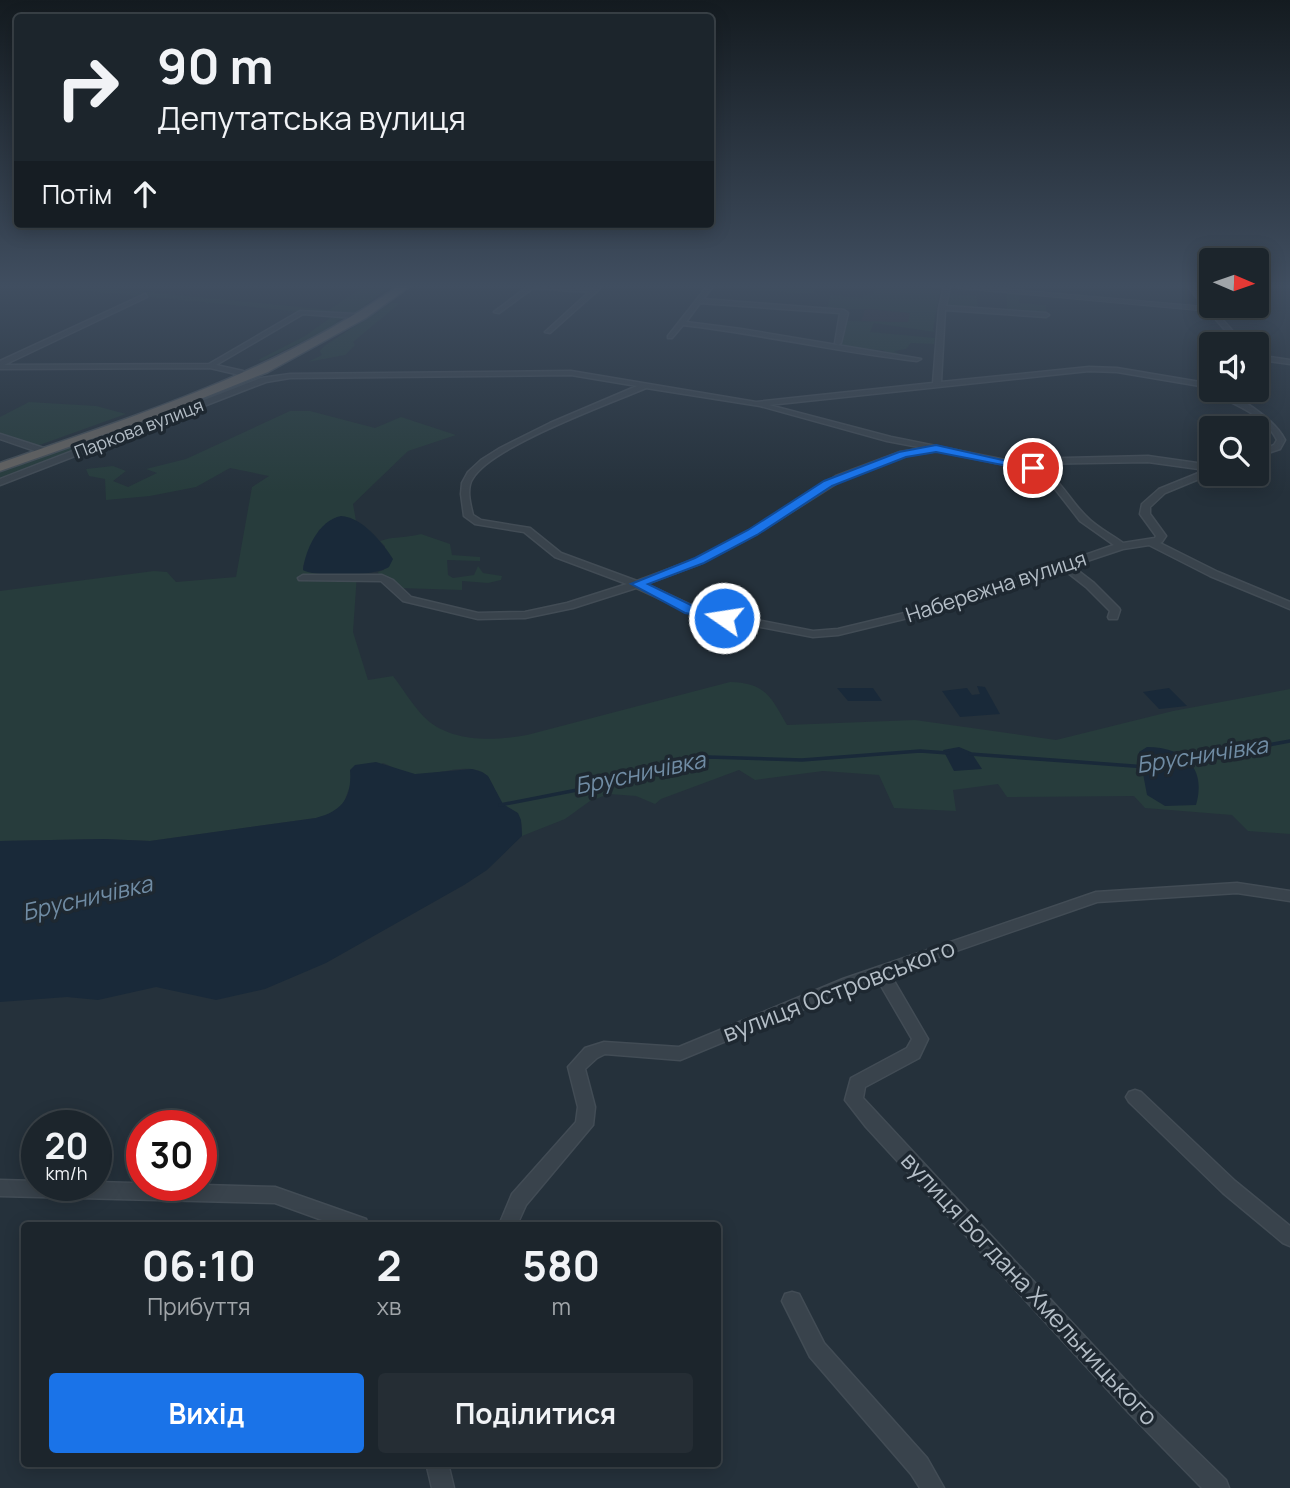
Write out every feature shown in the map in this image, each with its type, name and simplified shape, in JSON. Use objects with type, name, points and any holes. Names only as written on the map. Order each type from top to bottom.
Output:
[{"type":"highway","points":[[0,467],[245,374],[287,353]]},
{"type":"highway","points":[[0,461],[62,445],[245,374],[291,353]]},
{"type":"street","points":[[0,366],[26,353]]},
{"type":"street","points":[[210,366],[230,353]]},
{"type":"street","points":[[859,353],[918,359]]},
{"type":"street","points":[[937,385],[939,353]]},
{"type":"street","points":[[1269,361],[1289,362]]},
{"type":"street","points":[[0,366],[210,366],[245,374]]},
{"type":"street","points":[[756,404],[1096,369],[1199,384]]},
{"type":"street","name":"Паркова вулиця","points":[[0,482],[264,380],[280,377],[571,373],[647,385]]},
{"type":"street","points":[[647,385],[756,404],[890,439],[1033,468],[1055,483],[1083,519],[1121,545],[1158,540],[1161,536],[1145,514],[1145,506],[1162,491],[1199,474]]},
{"type":"street","name":"Набережна вулиця","points":[[647,385],[502,450],[473,471],[466,488],[468,514],[474,520],[524,529],[558,555],[637,584],[697,612],[821,634],[969,600],[1121,545]]},
{"type":"street","points":[[1232,402],[1272,425],[1280,437],[1277,447]]},
{"type":"street","points":[[3,438],[40,450]]},
{"type":"street","points":[[890,439],[903,454]]},
{"type":"street","points":[[62,445],[80,452]]},
{"type":"street","points":[[1269,450],[1277,447],[1290,453]]},
{"type":"street","points":[[303,578],[382,578],[391,582],[401,596],[407,599],[465,615],[490,616],[551,611],[699,561],[759,529],[828,484],[903,454],[936,449]]},
{"type":"street","points":[[1016,463],[1148,459],[1199,467]]},
{"type":"street","points":[[1151,542],[1214,574],[1290,606]]},
{"type":"street","points":[[1065,566],[1090,585],[1115,610],[1113,617]]},
{"type":"street","name":"вулиця Островського","points":[[509,1222],[519,1200],[584,1125],[588,1109],[576,1075],[576,1067],[591,1053],[604,1048],[680,1054],[881,972],[1096,897],[1237,888],[1290,896]]},
{"type":"street","name":"вулиця Богдана Хмельницького","points":[[881,972],[920,1039],[913,1054],[856,1083],[854,1100],[1136,1406],[1218,1488]]},
{"type":"street","points":[[1135,1097],[1228,1187],[1290,1237]]},
{"type":"street","points":[[0,1188],[275,1195],[351,1222]]},
{"type":"street","points":[[792,1301],[817,1350],[919,1466],[933,1488]]},
{"type":"street","points":[[438,1467],[443,1488]]},
{"type":"green space","points":[[271,353],[278,353],[262,361],[258,360]]},
{"type":"green space","points":[[321,353],[347,353],[308,362]]},
{"type":"green space","points":[[898,353],[904,357],[884,355]]},
{"type":"green space","points":[[255,375],[264,380],[0,482],[0,471]]},
{"type":"green space","points":[[29,402],[96,406],[126,414],[34,447],[0,436],[0,417]]},
{"type":"green space","points":[[290,411],[310,411],[375,428],[401,417],[456,435],[408,451],[353,504],[356,521],[350,518],[319,530],[303,566],[303,570],[313,573],[357,574],[353,632],[368,680],[393,676],[423,716],[446,731],[486,739],[527,735],[730,682],[752,685],[766,693],[787,725],[915,720],[1056,740],[1173,711],[1290,689],[1290,834],[1248,831],[1232,815],[1145,808],[1134,796],[1007,797],[998,784],[953,790],[956,811],[894,808],[879,775],[823,771],[755,780],[739,770],[661,799],[655,804],[636,796],[609,794],[590,801],[565,819],[522,836],[521,822],[517,815],[501,802],[490,780],[478,770],[460,769],[414,774],[383,763],[351,783],[343,805],[328,815],[316,818],[150,841],[0,841],[0,591],[154,571],[167,572],[176,582],[236,577],[252,487],[269,476],[230,468],[196,487],[150,496],[106,500],[105,479],[89,476],[86,469],[113,466],[126,471],[113,481],[128,487],[157,473],[146,469],[186,459]]},
{"type":"green space","points":[[421,534],[450,544],[452,555],[480,557],[480,561],[447,560],[448,575],[453,578],[474,575],[478,566],[483,573],[502,576],[501,580],[488,583],[462,581],[462,590],[399,588],[392,579],[379,575],[378,572],[384,570],[385,546],[380,541]]},
{"type":"water","points":[[341,516],[356,521],[377,538],[393,559],[389,567],[346,575],[310,573],[303,570],[314,537],[326,523]]},
{"type":"water","points":[[977,686],[985,687],[1000,714],[960,717],[942,691],[967,688],[972,695],[980,694]]},
{"type":"water","points":[[837,688],[873,688],[882,701],[848,701]]},
{"type":"water","points":[[1169,688],[1187,706],[1159,709],[1143,692]]},
{"type":"water","points":[[959,747],[971,752],[982,769],[954,771],[943,750]]},
{"type":"water","points":[[1147,747],[1171,751],[1189,762],[1198,780],[1196,805],[1165,806],[1147,795],[1139,752]]},
{"type":"water","points":[[376,762],[415,774],[472,769],[482,772],[488,776],[503,804],[518,813],[522,836],[487,870],[464,885],[326,963],[265,989],[216,1000],[156,987],[98,1000],[67,997],[0,1002],[0,841],[150,841],[316,818],[333,811],[344,802],[349,788],[350,770],[355,765]]},
{"type":"waterway","name":"Брусничівка","points":[[1185,760],[1290,741]]},
{"type":"waterway","name":"Брусничівка","points":[[500,805],[577,790],[708,757],[802,760],[920,751],[948,753]]},
{"type":"waterway","name":"Брусничівка","points":[[970,754],[1147,767]]},
{"type":"route","points":[[724,618],[690,610],[637,584],[699,561],[752,533],[818,489],[839,478],[903,454],[936,449],[1033,468]]}]
